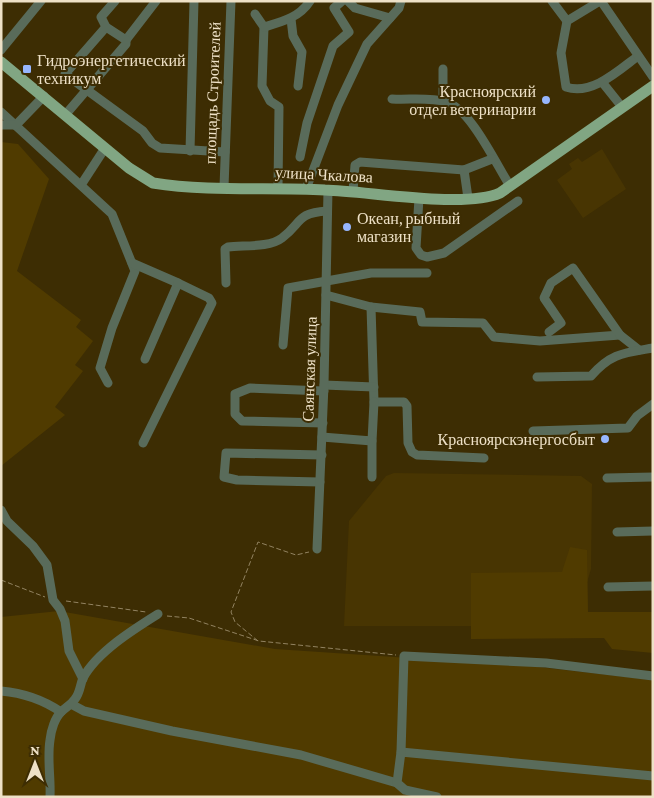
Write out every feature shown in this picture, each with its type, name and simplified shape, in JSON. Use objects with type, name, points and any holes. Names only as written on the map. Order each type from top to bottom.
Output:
[{"type":"main road","name":"улица Чкалова","points":[[1,62],[142,178],[153,183],[353,191],[419,198],[493,196],[653,86]]},
{"type":"street","points":[[1,50],[41,1]]},
{"type":"street","points":[[115,1],[101,18],[106,27],[126,40]]},
{"type":"street","points":[[66,114],[126,44],[126,40],[156,1]]},
{"type":"street","points":[[190,151],[194,1]]},
{"type":"street","name":"площадь Строителей","points":[[224,187],[231,1]]},
{"type":"street","points":[[264,27],[291,19],[305,8],[310,1]]},
{"type":"street","points":[[300,157],[307,123],[333,46],[349,32],[334,8],[342,1]]},
{"type":"street","points":[[348,1],[355,8],[390,18]]},
{"type":"street","points":[[306,189],[338,105],[367,44],[399,8],[401,1]]},
{"type":"street","points":[[552,1],[567,21],[561,53],[566,87],[579,88],[602,82],[638,56]]},
{"type":"street","points":[[567,21],[600,1],[653,77]]},
{"type":"street","points":[[255,14],[264,27],[262,86],[270,101],[280,107],[278,188]]},
{"type":"street","points":[[291,19],[293,36],[302,52],[298,86]]},
{"type":"street","points":[[106,27],[65,74],[142,131],[152,143],[170,150],[225,152]]},
{"type":"street","points":[[442,101],[443,69]]},
{"type":"street","points":[[602,82],[622,107]]},
{"type":"street","points":[[1,125],[16,125],[44,96]]},
{"type":"street","points":[[392,99],[442,101],[458,107],[469,118],[510,186]]},
{"type":"street","points":[[1,112],[112,214],[132,263],[135,276],[112,328],[100,368],[108,383]]},
{"type":"street","points":[[81,185],[105,148]]},
{"type":"street","points":[[353,191],[355,165],[360,162],[464,170],[492,159]]},
{"type":"street","points":[[464,170],[468,198]]},
{"type":"street","name":"Саянская улица","points":[[318,549],[327,282],[328,190]]},
{"type":"street","points":[[419,198],[416,248],[421,255],[428,257],[444,253],[518,201]]},
{"type":"street","points":[[226,284],[226,249],[228,247],[273,242],[282,238],[296,221],[308,213],[327,211]]},
{"type":"street","points":[[132,263],[208,298],[212,303],[143,444]]},
{"type":"street","points":[[549,332],[562,323],[544,298],[551,283],[573,268],[620,336],[639,350]]},
{"type":"street","points":[[283,345],[288,288],[371,273],[426,273]]},
{"type":"street","points":[[146,359],[178,284]]},
{"type":"street","points":[[326,295],[371,307],[420,312],[422,322],[483,323],[494,337],[540,341],[620,336]]},
{"type":"street","points":[[371,307],[374,387],[372,477]]},
{"type":"street","points":[[537,377],[592,376],[602,363],[616,354],[653,348]]},
{"type":"street","points":[[323,423],[242,421],[235,414],[235,394],[250,388],[374,387]]},
{"type":"street","points":[[374,402],[404,402],[407,406],[408,444],[412,452],[417,455],[484,458]]},
{"type":"street","points":[[533,431],[628,428],[637,416],[653,404]]},
{"type":"street","points":[[322,437],[372,441]]},
{"type":"street","points":[[320,482],[236,480],[224,477],[223,468],[226,453],[322,455]]},
{"type":"street","points":[[607,478],[653,477]]},
{"type":"street","points":[[1,510],[7,520],[33,546],[47,565],[53,600],[60,609],[65,621],[68,651],[83,679]]},
{"type":"street","points":[[617,532],[653,531]]},
{"type":"street","points":[[608,587],[653,586]]},
{"type":"street","points":[[50,797],[50,739],[54,724],[61,712],[72,704],[79,695],[83,679],[122,636],[158,614]]},
{"type":"street","points":[[397,783],[401,752],[404,656],[546,663],[653,676]]},
{"type":"street","points":[[1,691],[22,693],[48,703],[61,712]]},
{"type":"street","points":[[72,704],[84,711],[172,731],[301,755],[397,783],[406,790],[437,797]]},
{"type":"street","points":[[401,752],[653,776]]},
{"type":"path","points":[[258,641],[235,622],[231,612],[258,542],[296,555],[318,549]]},
{"type":"path","points":[[1,580],[53,600],[189,618],[258,641],[404,656]]},
{"type":"shaded area","points":[[1,142],[18,144],[49,179],[17,271],[81,320],[76,327],[93,341],[75,365],[83,371],[55,407],[65,415],[1,466]]},
{"type":"shaded area","points":[[602,149],[626,189],[583,218],[557,180],[572,169],[569,164],[578,158],[582,162]]},
{"type":"shaded area","points":[[394,473],[581,476],[592,484],[591,569],[574,626],[344,626],[349,521],[386,476]]},
{"type":"shaded area","points":[[570,547],[587,550],[588,612],[653,612],[653,653],[612,649],[604,638],[471,639],[471,573],[562,572]]},
{"type":"shaded area","points":[[59,611],[275,649],[529,666],[653,680],[653,797],[1,797],[1,617]]},
{"type":"place","name":"Гидроэнергетический техникум","points":[[27,69]]},
{"type":"place","name":"Красноярский отдел ветеринарии","points":[[546,100]]},
{"type":"place","name":"Океан, рыбный магазин","points":[[347,227]]},
{"type":"place","name":"Красноярскэнергосбыт","points":[[605,439]]}]
